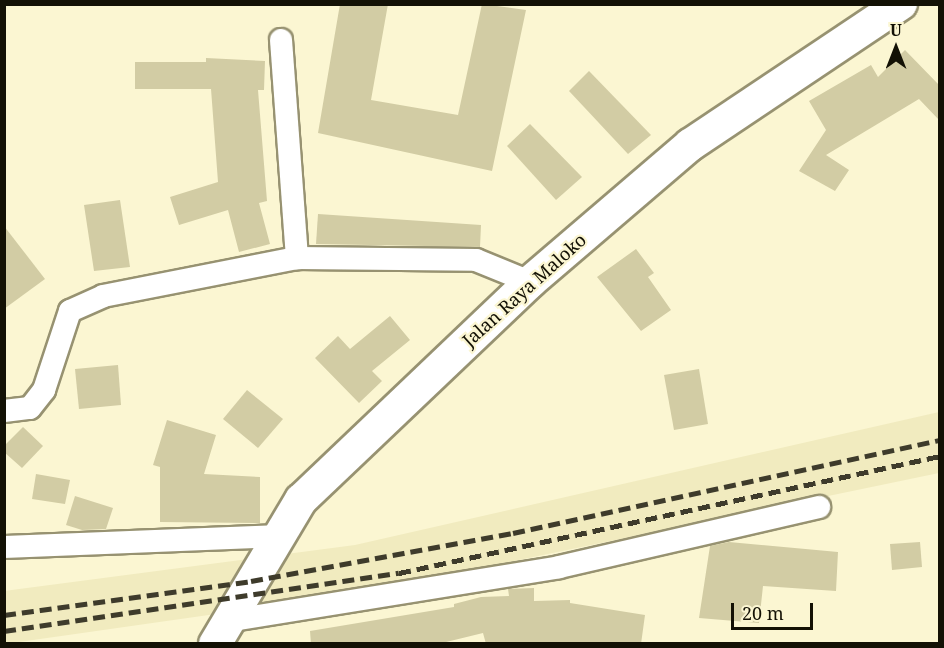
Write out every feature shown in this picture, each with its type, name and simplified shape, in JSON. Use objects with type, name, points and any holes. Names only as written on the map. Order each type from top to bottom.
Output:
[{"type":"street","name":"Jalan Raya Maloko","points":[[221,632],[276,536],[301,500],[531,282],[690,145],[901,4]]},
{"type":"street","points":[[281,40],[297,258]]},
{"type":"street","points":[[4,411],[30,408],[44,390],[70,311],[86,301],[297,258],[476,260],[531,282]]},
{"type":"street","points":[[221,632],[559,567],[819,507]]},
{"type":"street","points":[[4,547],[276,536]]},
{"type":"shaded area","points":[[939,412],[939,473],[355,594],[5,644],[4,591],[355,545]]},
{"type":"building","points":[[340,4],[388,4],[371,100],[458,115],[482,4],[526,10],[492,171],[318,133]]},
{"type":"building","points":[[905,50],[939,85],[939,120],[919,99],[826,155],[849,170],[835,191],[799,171],[826,130],[809,101],[871,65],[878,77]]},
{"type":"building","points":[[206,58],[265,61],[264,90],[258,90],[267,201],[259,203],[270,244],[239,252],[228,210],[179,225],[170,197],[218,182],[211,89],[135,89],[135,62],[206,62]]},
{"type":"building","points":[[589,71],[651,135],[628,154],[569,91]]},
{"type":"building","points":[[530,124],[582,177],[556,200],[507,146]]},
{"type":"building","points":[[120,200],[130,267],[94,271],[84,205]]},
{"type":"building","points":[[318,214],[481,225],[480,247],[316,244]]},
{"type":"building","points":[[4,226],[45,279],[4,309]]},
{"type":"building","points":[[636,249],[654,273],[648,277],[671,310],[641,331],[597,277]]},
{"type":"building","points":[[390,316],[410,340],[372,371],[382,381],[359,403],[315,358],[338,336],[350,349]]},
{"type":"building","points":[[118,365],[121,405],[79,409],[75,369]]},
{"type":"building","points":[[699,369],[708,424],[674,430],[664,375]]},
{"type":"building","points":[[247,390],[283,419],[258,448],[223,419]]},
{"type":"building","points":[[167,420],[216,435],[204,474],[260,477],[260,523],[160,522],[160,467],[153,465]]},
{"type":"building","points":[[23,427],[43,446],[22,468],[4,452],[4,446]]},
{"type":"building","points":[[36,474],[70,480],[65,504],[32,499]]},
{"type":"building","points":[[75,496],[113,508],[106,529],[82,530],[66,525]]},
{"type":"building","points":[[729,542],[838,552],[836,591],[763,586],[759,623],[699,618],[710,546]]},
{"type":"building","points":[[920,542],[922,567],[892,570],[890,544]]},
{"type":"building","points":[[534,588],[534,601],[570,600],[570,603],[645,615],[641,644],[486,644],[483,633],[438,644],[311,644],[310,631],[454,607],[454,604],[481,597],[509,596],[508,589]]},
{"type":"railway","points":[[4,615],[251,581],[513,533],[940,440]]},
{"type":"railway","points":[[4,631],[399,573],[940,456]]}]
